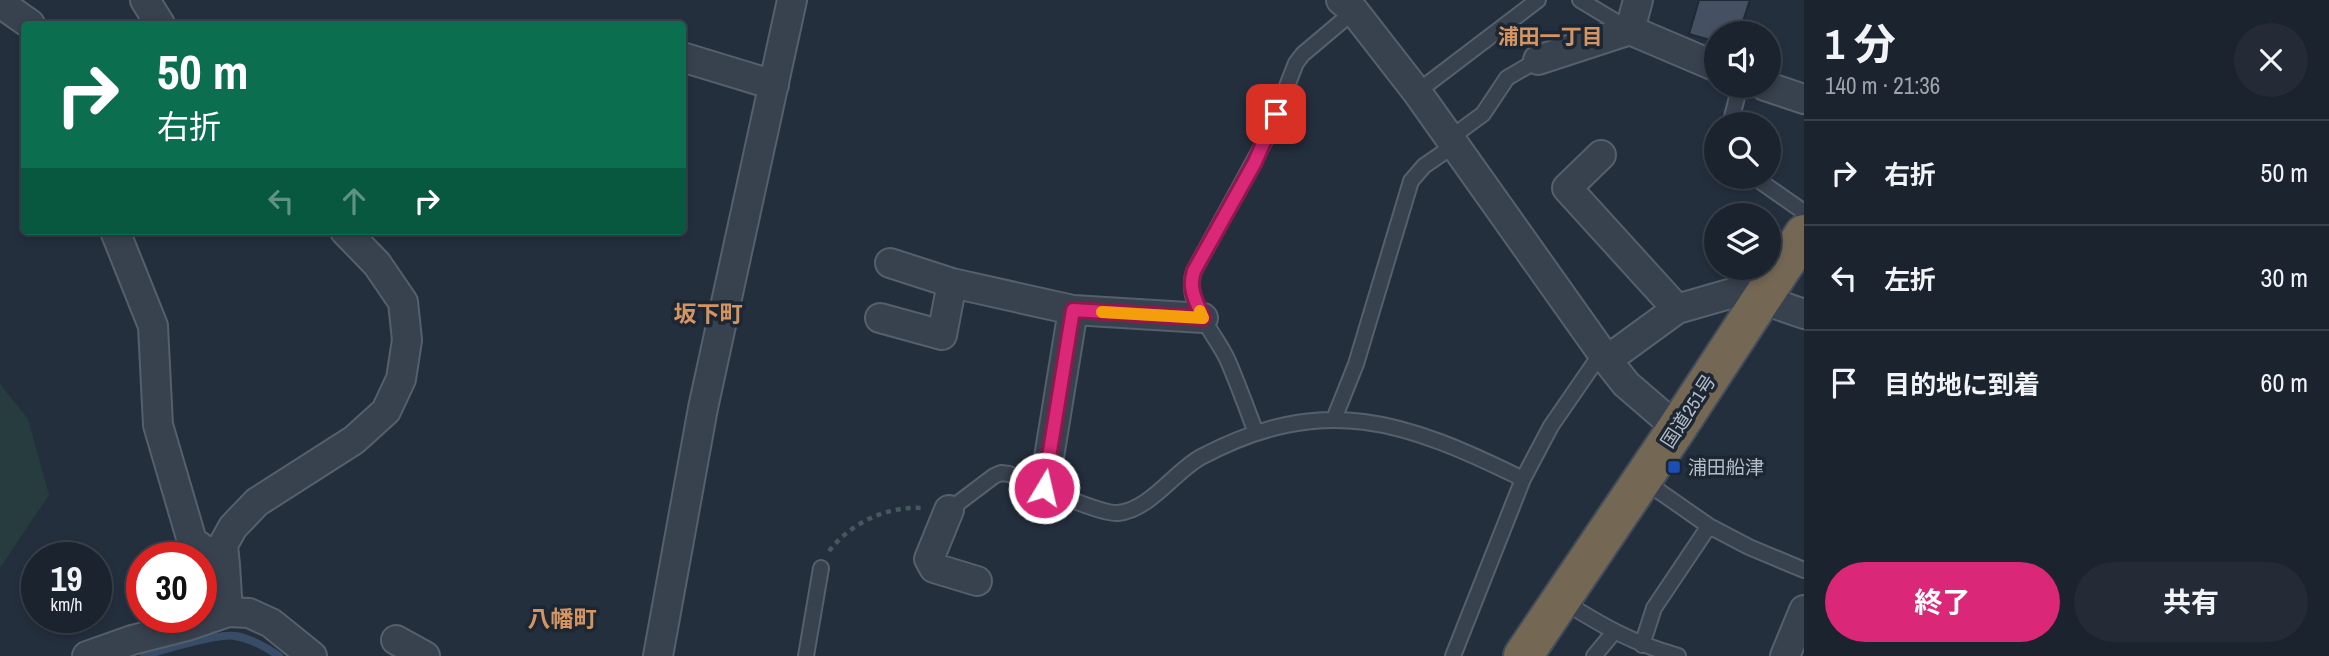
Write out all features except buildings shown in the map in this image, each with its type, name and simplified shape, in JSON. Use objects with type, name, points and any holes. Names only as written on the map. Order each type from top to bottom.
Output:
[{"type":"highway","name":"国道251号","points":[[1523,656],[1804,234]]},
{"type":"street","points":[[145,0],[158,21]]},
{"type":"street","points":[[658,656],[703,408],[792,0]]},
{"type":"street","points":[[1630,30],[1637,0]]},
{"type":"street","points":[[0,3],[26,21]]},
{"type":"street","points":[[1348,6],[1417,92],[1604,356],[1626,384],[1677,428]]},
{"type":"street","points":[[1538,60],[1630,30],[1704,61]]},
{"type":"street","points":[[686,59],[774,85]]},
{"type":"street","points":[[1781,91],[1804,99]]},
{"type":"street","points":[[1601,155],[1567,188],[1677,309]]},
{"type":"street","points":[[117,235],[153,326],[158,425],[192,541],[225,565]]},
{"type":"street","points":[[228,612],[223,545],[233,527],[257,502],[354,440],[386,411],[401,379],[407,340],[403,302],[377,264],[349,235]]},
{"type":"street","points":[[890,263],[952,284],[1073,310],[1203,318]]},
{"type":"street","points":[[880,318],[943,335],[952,284]]},
{"type":"street","points":[[1604,356],[1677,309],[1766,291],[1804,314]]},
{"type":"street","points":[[1044,488],[1073,310]]},
{"type":"street","points":[[949,510],[929,559],[934,568],[977,581]]},
{"type":"street","points":[[1785,656],[1804,610]]},
{"type":"street","points":[[87,656],[228,612],[249,613],[271,624],[312,656]]},
{"type":"street","points":[[396,640],[425,656]]},
{"type":"lane","points":[[1417,92],[1538,0]]},
{"type":"lane","points":[[1580,0],[1630,30]]},
{"type":"lane","points":[[1256,433],[1227,358],[1203,318],[1190,282],[1264,144],[1291,71],[1303,54],[1348,6]]},
{"type":"lane","points":[[1334,419],[1356,363],[1411,181],[1424,166],[1483,114],[1507,78],[1538,60]]},
{"type":"lane","points":[[1771,189],[1804,212]]},
{"type":"lane","points":[[1453,656],[1523,479],[1551,426],[1604,356]]},
{"type":"lane","points":[[949,510],[1001,473],[1106,512],[1128,512],[1158,492],[1198,458],[1256,433],[1314,420],[1370,421],[1419,433],[1474,455],[1523,479]]},
{"type":"lane","points":[[1642,480],[1709,526],[1749,547],[1804,570]]},
{"type":"lane","points":[[1642,645],[1654,608],[1709,526]]},
{"type":"lane","points":[[806,656],[821,568]]},
{"type":"lane","points":[[1561,600],[1614,632],[1642,645],[1678,656]]},
{"type":"lane","points":[[1594,656],[1614,632]]},
{"type":"path","points":[[821,568],[829,550],[840,538],[864,521],[890,511],[914,508],[949,510]]},
{"type":"green space","points":[[0,384],[28,419],[49,495],[0,568]]},
{"type":"waterway","points":[[144,656],[227,636],[252,641],[279,656]]},
{"type":"slow traffic","points":[[1102,312],[1203,318],[1200,311]]},
{"type":"place","name":"浦田船津","points":[[1674,467]]},
{"type":"district","name":"浦田一丁目","points":[[1550,36]]},
{"type":"district","name":"坂下町","points":[[708,313]]},
{"type":"district","name":"八幡町","points":[[562,618]]},
{"type":"route","points":[[1044,488],[1073,310],[1203,318],[1190,282],[1255,162],[1276,114]]}]
